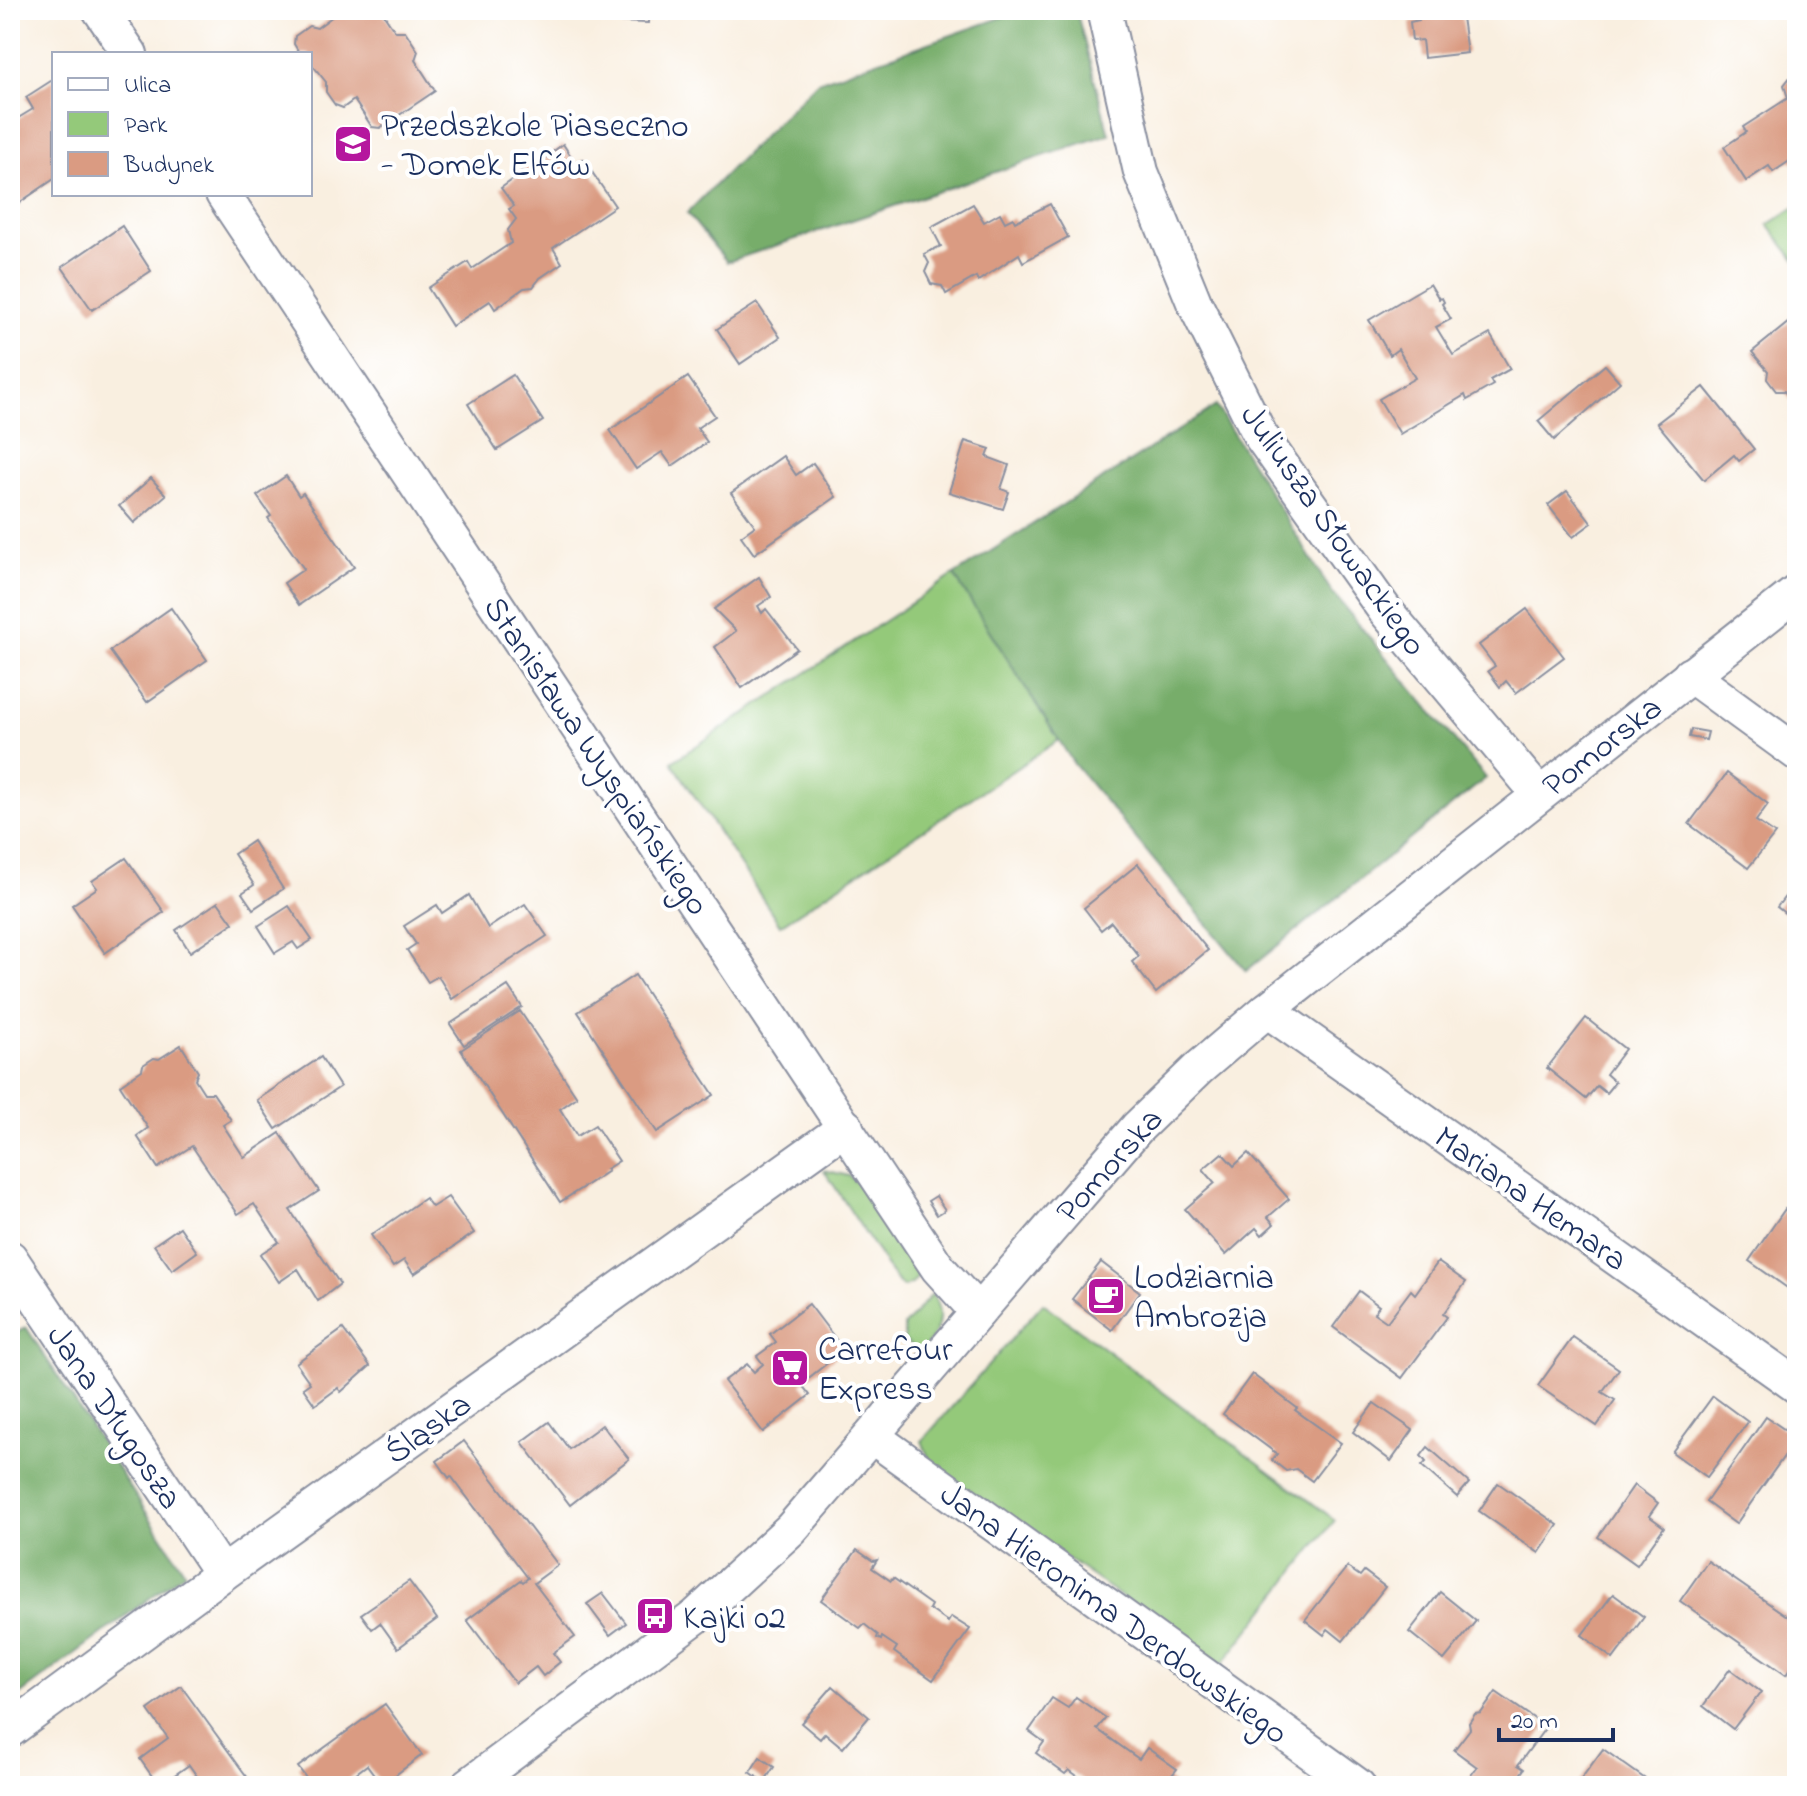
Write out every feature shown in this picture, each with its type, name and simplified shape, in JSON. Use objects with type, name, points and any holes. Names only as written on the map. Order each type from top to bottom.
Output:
[{"type":"street","points":[[100,10],[129,52]]},
{"type":"street","name":"Juliusza Słowackiego","points":[[1104,10],[1141,172],[1194,302],[1260,435],[1384,609],[1539,794]]},
{"type":"street","name":"Stanisława Wyspiańskiego","points":[[224,196],[938,1268],[978,1312]]},
{"type":"street","name":"Pomorska","points":[[468,1786],[660,1644],[728,1589],[791,1529],[1137,1128],[1199,1068],[1267,1010],[1797,592]]},
{"type":"street","points":[[1690,675],[1797,753]]},
{"type":"street","name":"Mariana Hemara","points":[[1267,1010],[1797,1386]]},
{"type":"street","name":"Śląska","points":[[10,1730],[222,1574],[846,1127]]},
{"type":"street","name":"Jana Długosza","points":[[10,1258],[222,1574]]},
{"type":"street","name":"Jana Hieronima Derdowskiego","points":[[873,1437],[1358,1786]]},
{"type":"green space","points":[[1023,10],[1076,10],[1109,134],[727,262],[687,213],[817,82]]},
{"type":"green space","points":[[1797,206],[1797,262],[1768,225]]},
{"type":"green space","points":[[1216,406],[1331,591],[1486,778],[1246,971],[1074,764],[954,575]]},
{"type":"green space","points":[[954,575],[1059,740],[780,925],[672,762]]},
{"type":"green space","points":[[824,1170],[849,1176],[859,1185],[919,1275],[912,1284],[903,1287],[895,1279]]},
{"type":"green space","points":[[932,1294],[939,1310],[938,1325],[920,1353],[904,1340],[904,1326]]},
{"type":"green space","points":[[1043,1303],[1335,1520],[1221,1666],[931,1464],[922,1441]]},
{"type":"green space","points":[[26,1327],[185,1572],[10,1702],[10,1337]]},
{"type":"building","name":"Przedszkole Piaseczno - Domek Elfów","points":[[341,10],[381,10],[395,31],[405,31],[418,51],[415,60],[435,91],[380,128],[372,127],[354,100],[343,108],[335,105],[326,92],[326,82],[312,64],[312,52],[299,52],[294,44],[295,36],[309,26],[317,28]]},
{"type":"building","points":[[620,10],[649,13],[648,23],[619,22]]},
{"type":"building","points":[[1417,10],[1461,10],[1467,53],[1424,58],[1422,40],[1412,41],[1410,22],[1419,20]]},
{"type":"building","points":[[1791,76],[1797,76],[1797,162],[1794,164],[1791,160],[1773,172],[1769,166],[1746,181],[1724,147],[1746,132],[1743,127],[1788,98],[1784,85]]},
{"type":"building","points":[[52,80],[52,180],[10,209],[10,123],[33,109],[26,97]]},
{"type":"building","points":[[563,144],[576,164],[583,159],[615,206],[553,248],[562,263],[540,278],[533,287],[524,288],[495,309],[490,301],[452,326],[428,288],[468,262],[472,269],[511,243],[508,230],[516,219],[509,209],[514,206],[501,188],[522,173],[521,162],[525,157],[535,155],[542,160]]},
{"type":"building","points":[[973,204],[984,222],[1000,213],[1005,222],[1013,218],[1015,222],[1050,204],[1068,237],[1023,262],[1019,254],[978,281],[976,277],[946,294],[942,286],[931,284],[925,272],[929,263],[924,254],[941,246],[931,227]]},
{"type":"building","points":[[122,226],[151,271],[92,310],[62,267]]},
{"type":"building","points":[[1430,284],[1439,299],[1442,298],[1451,319],[1436,327],[1453,355],[1490,334],[1510,369],[1490,380],[1493,385],[1467,400],[1465,395],[1400,434],[1379,399],[1415,378],[1398,349],[1390,355],[1369,320]]},
{"type":"building","points":[[757,303],[780,337],[740,364],[717,329]]},
{"type":"building","points":[[1789,322],[1797,332],[1797,408],[1784,391],[1776,391],[1767,379],[1768,371],[1752,352]]},
{"type":"building","points":[[1605,365],[1620,382],[1554,440],[1538,421]]},
{"type":"building","points":[[513,375],[543,421],[497,450],[468,404]]},
{"type":"building","points":[[688,377],[715,416],[697,428],[707,442],[672,466],[662,452],[636,469],[610,430]]},
{"type":"building","points":[[1704,387],[1754,449],[1739,461],[1734,455],[1704,480],[1657,423]]},
{"type":"building","points":[[965,441],[990,449],[987,457],[1009,465],[1001,489],[1009,492],[1003,509],[949,492]]},
{"type":"building","points":[[783,456],[796,475],[813,463],[836,497],[754,554],[741,536],[755,526],[731,493]]},
{"type":"building","points":[[286,476],[299,496],[303,493],[354,567],[299,605],[284,583],[304,569],[268,518],[271,516],[257,496]]},
{"type":"building","points":[[151,478],[166,495],[134,523],[119,506]]},
{"type":"building","points":[[1567,491],[1592,523],[1573,537],[1548,505]]},
{"type":"building","points":[[759,577],[771,597],[758,606],[762,613],[766,609],[797,649],[742,688],[715,647],[736,631],[714,609]]},
{"type":"building","points":[[171,608],[207,660],[147,702],[110,651]]},
{"type":"building","points":[[1527,609],[1564,657],[1516,693],[1506,681],[1500,687],[1488,671],[1495,666],[1479,645]]},
{"type":"building","points":[[1691,729],[1708,732],[1706,740],[1689,737]]},
{"type":"building","points":[[1727,773],[1768,804],[1756,821],[1775,834],[1748,868],[1689,824]]},
{"type":"building","points":[[253,841],[283,889],[253,909],[242,893],[254,885],[234,854]]},
{"type":"building","points":[[126,858],[164,912],[105,953],[72,905],[97,888],[92,881]]},
{"type":"building","points":[[1138,864],[1208,950],[1156,993],[1132,962],[1139,956],[1111,922],[1101,930],[1084,908]]},
{"type":"building","points":[[1797,881],[1797,933],[1791,929],[1796,922],[1777,907]]},
{"type":"building","points":[[469,895],[488,928],[525,904],[547,936],[452,999],[438,976],[428,982],[407,950],[416,944],[404,926],[437,905],[442,913]]},
{"type":"building","points":[[218,902],[233,923],[190,952],[176,930]]},
{"type":"building","points":[[289,906],[312,940],[298,949],[293,942],[275,953],[258,926]]},
{"type":"building","points":[[635,975],[714,1095],[657,1132],[578,1012]]},
{"type":"building","points":[[508,986],[522,1007],[464,1045],[450,1024]]},
{"type":"building","points":[[520,1011],[577,1097],[560,1109],[577,1136],[595,1125],[619,1161],[560,1202],[461,1050]]},
{"type":"building","points":[[1586,1018],[1625,1049],[1606,1074],[1615,1082],[1606,1093],[1597,1086],[1586,1099],[1547,1068]]},
{"type":"building","points":[[181,1045],[198,1072],[195,1079],[204,1093],[213,1093],[231,1120],[223,1125],[244,1157],[280,1133],[319,1191],[290,1210],[340,1284],[318,1301],[298,1269],[279,1282],[260,1254],[279,1242],[254,1204],[238,1214],[192,1146],[158,1168],[137,1136],[148,1128],[120,1085],[142,1070],[143,1065]]},
{"type":"building","points":[[321,1057],[340,1087],[276,1129],[257,1100]]},
{"type":"building","points":[[1222,1153],[1234,1166],[1248,1153],[1289,1199],[1268,1217],[1274,1224],[1262,1235],[1256,1228],[1226,1255],[1185,1209],[1215,1183],[1203,1169]]},
{"type":"building","points":[[936,1196],[945,1210],[937,1215],[928,1201]]},
{"type":"building","points":[[448,1197],[474,1233],[414,1274],[404,1260],[393,1267],[371,1235],[425,1198],[432,1207]]},
{"type":"building","points":[[1785,1209],[1797,1218],[1797,1287],[1793,1292],[1749,1261]]},
{"type":"building","points":[[180,1227],[197,1252],[172,1270],[154,1245]]},
{"type":"building","name":"Lodziarnia Ambrozja","points":[[1101,1262],[1140,1292],[1112,1330],[1072,1299]]},
{"type":"building","points":[[1438,1262],[1466,1282],[1443,1314],[1447,1317],[1402,1378],[1333,1327],[1359,1291],[1379,1306],[1374,1313],[1387,1322],[1411,1290],[1415,1294]]},
{"type":"building","name":"Carrefour Express","points":[[809,1304],[844,1350],[801,1384],[810,1395],[763,1432],[724,1381],[747,1364],[754,1372],[763,1364],[757,1356],[776,1342],[770,1334]]},
{"type":"building","points":[[343,1329],[370,1366],[341,1392],[338,1388],[315,1405],[303,1388],[310,1383],[296,1363]]},
{"type":"building","points":[[1573,1337],[1619,1369],[1602,1392],[1615,1400],[1597,1426],[1538,1386]]},
{"type":"building","points":[[1252,1374],[1341,1443],[1312,1481],[1296,1469],[1286,1471],[1272,1460],[1277,1454],[1223,1414]]},
{"type":"building","points":[[1713,1396],[1748,1422],[1707,1477],[1672,1452]]},
{"type":"building","points":[[1374,1403],[1413,1430],[1391,1461],[1353,1432]]},
{"type":"building","points":[[1766,1417],[1797,1438],[1736,1524],[1706,1502]]},
{"type":"building","points":[[549,1422],[569,1449],[602,1425],[629,1459],[570,1505],[522,1442]]},
{"type":"building","points":[[464,1441],[558,1565],[534,1583],[575,1637],[553,1653],[560,1662],[543,1676],[536,1667],[515,1683],[467,1620],[528,1578],[437,1461]]},
{"type":"building","points":[[1428,1447],[1469,1483],[1457,1497],[1422,1466],[1426,1462],[1421,1456]]},
{"type":"building","points":[[1498,1483],[1558,1525],[1539,1553],[1479,1511]]},
{"type":"building","points":[[1634,1485],[1658,1503],[1649,1516],[1664,1527],[1637,1565],[1598,1537]]},
{"type":"building","points":[[857,1550],[873,1561],[877,1560],[872,1568],[891,1581],[893,1578],[931,1605],[929,1609],[948,1622],[951,1617],[970,1629],[933,1680],[894,1652],[897,1647],[882,1637],[881,1640],[877,1638],[878,1635],[864,1624],[860,1628],[821,1600]]},
{"type":"building","points":[[1708,1561],[1797,1623],[1797,1658],[1786,1675],[1680,1601]]},
{"type":"building","points":[[1347,1567],[1360,1576],[1364,1571],[1385,1587],[1343,1641],[1328,1629],[1324,1635],[1305,1620]]},
{"type":"building","points":[[409,1581],[437,1619],[398,1648],[380,1623],[372,1629],[361,1614]]},
{"type":"building","points":[[1440,1592],[1476,1621],[1444,1660],[1409,1632]]},
{"type":"building","points":[[603,1593],[626,1623],[610,1635],[587,1604]]},
{"type":"building","points":[[1613,1594],[1644,1617],[1613,1659],[1582,1635]]},
{"type":"building","points":[[1730,1669],[1761,1692],[1733,1729],[1703,1706]]},
{"type":"building","points":[[181,1686],[254,1786],[204,1786],[189,1765],[159,1786],[140,1759],[168,1738],[148,1710]]},
{"type":"building","points":[[833,1686],[869,1717],[843,1748],[825,1733],[820,1739],[801,1723]]},
{"type":"building","points":[[1496,1692],[1546,1727],[1518,1765],[1524,1769],[1512,1786],[1463,1786],[1477,1767],[1454,1750],[1470,1729],[1469,1723],[1475,1714],[1481,1713]]},
{"type":"building","points":[[1076,1697],[1106,1718],[1097,1729],[1139,1759],[1147,1748],[1177,1769],[1168,1780],[1177,1786],[1091,1786],[1069,1770],[1065,1774],[1036,1753],[1044,1742],[1029,1731],[1052,1698],[1068,1708]]},
{"type":"building","points":[[385,1704],[422,1755],[382,1785],[367,1765],[339,1786],[312,1786],[298,1767]]},
{"type":"building","points":[[1603,1749],[1655,1786],[1576,1786]]},
{"type":"building","points":[[760,1757],[774,1767],[764,1782],[750,1772]]},
{"type":"place","name":"Przedszkole Piaseczno - Domek Elfów","points":[[353,144]]},
{"type":"place","name":"Lodziarnia Ambrozja","points":[[1106,1296]]},
{"type":"place","name":"Carrefour Express","points":[[790,1368]]},
{"type":"place","name":"Kajki 02","points":[[655,1616]]}]
